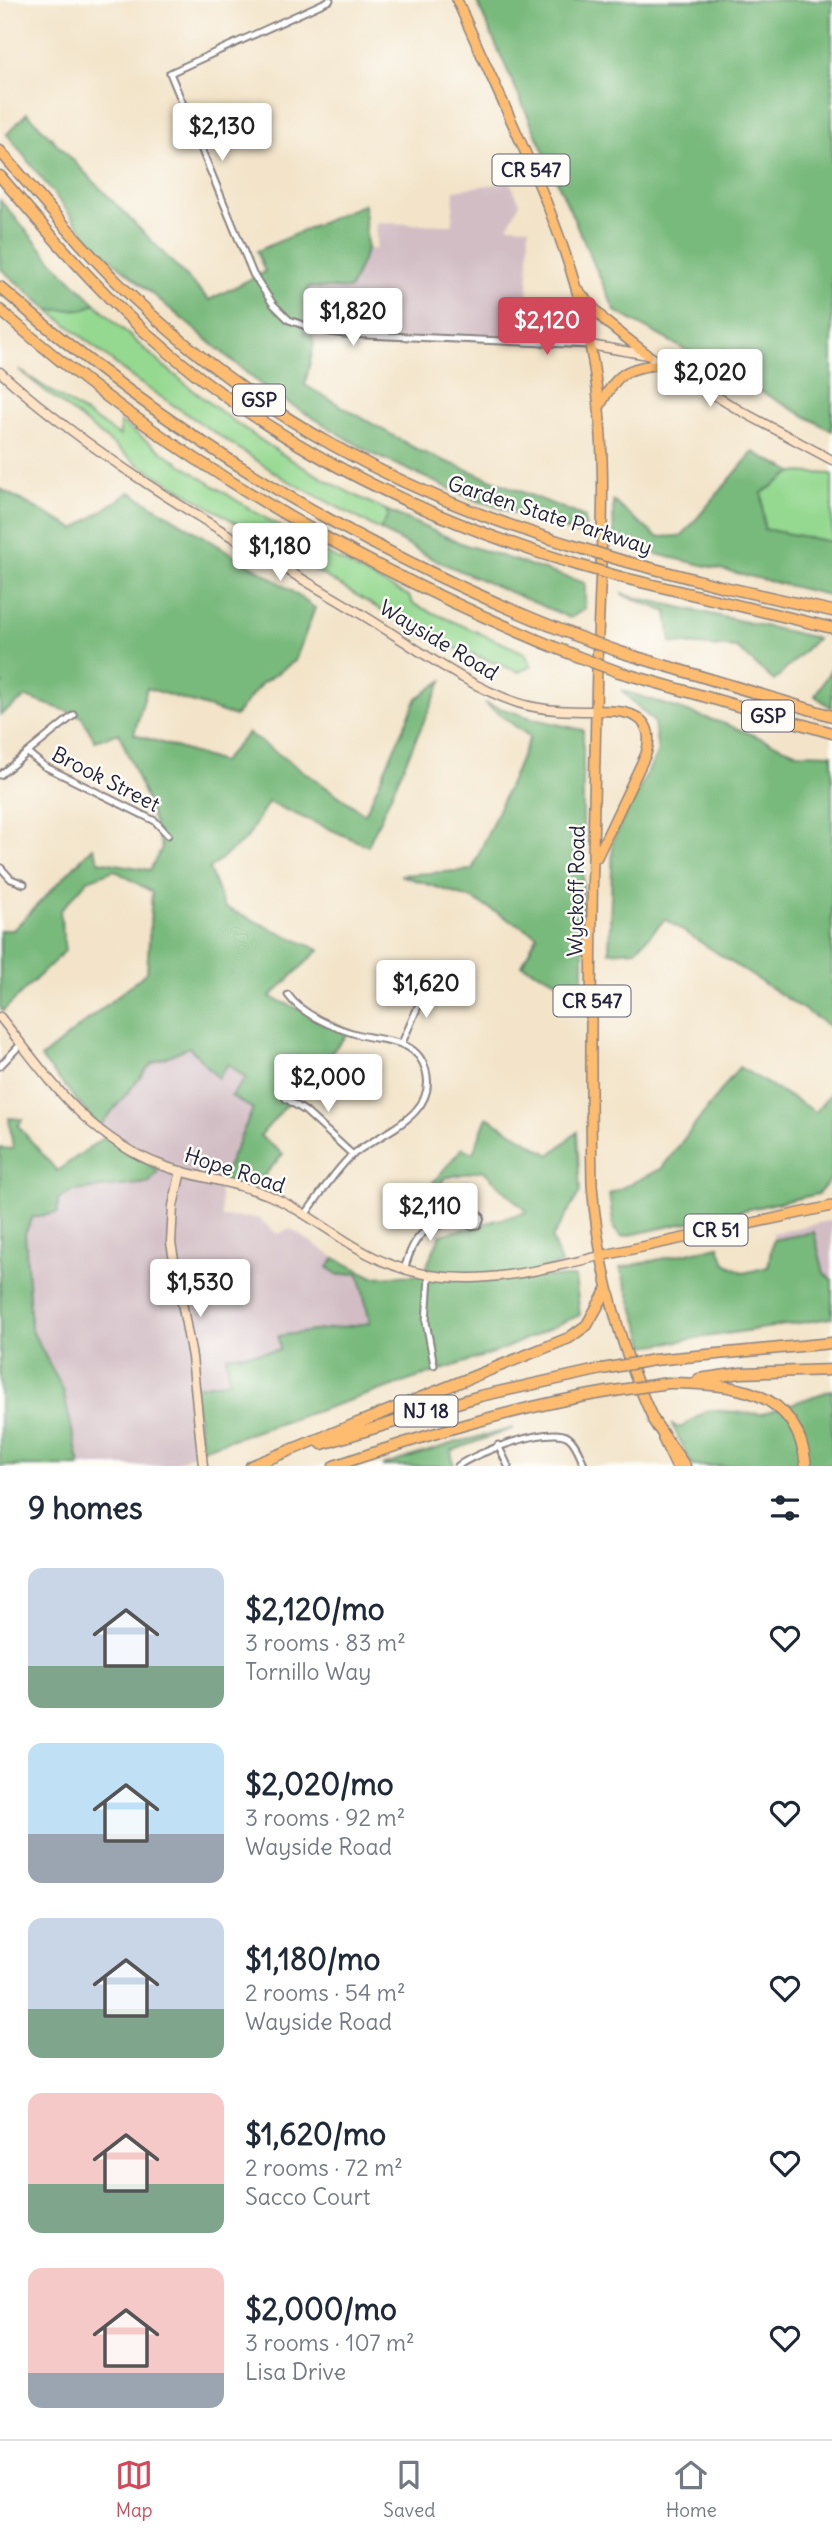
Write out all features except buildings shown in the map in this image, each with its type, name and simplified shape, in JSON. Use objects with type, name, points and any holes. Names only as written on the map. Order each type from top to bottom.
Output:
[{"type":"highway","name":"Garden State Parkway","points":[[0,151],[89,253],[152,315],[218,370],[289,421],[356,459],[430,495],[495,521],[621,560],[832,611]]},
{"type":"highway","name":"Garden State Parkway","points":[[0,176],[83,271],[183,365],[252,416],[341,470],[418,508],[493,538],[620,577],[832,628]]},
{"type":"highway","name":"GSP","points":[[0,287],[134,397],[250,475],[412,565],[576,636],[620,652],[832,716]]},
{"type":"highway","name":"GSP","points":[[0,310],[131,415],[275,510],[431,593],[576,656],[832,733]]},
{"type":"highway","points":[[252,1466],[569,1338],[587,1325],[606,1291]]},
{"type":"highway","name":"NJ 18","points":[[252,1466],[419,1413],[602,1369],[654,1360],[832,1343]]},
{"type":"highway","name":"NJ 18","points":[[334,1466],[499,1416],[614,1391],[741,1373],[832,1370]]},
{"type":"highway","points":[[673,1383],[734,1386],[769,1400],[786,1414],[798,1432],[806,1466]]},
{"type":"highway","points":[[653,1420],[685,1466]]},
{"type":"main road","name":"CR 547","points":[[457,0],[552,219],[577,289],[590,345]]},
{"type":"main road","points":[[577,289],[606,322],[648,355]]},
{"type":"main road","name":"Wyckoff Road","points":[[590,345],[600,406],[602,453],[591,1150],[600,1256],[606,1291],[626,1355],[676,1466]]},
{"type":"main road","points":[[600,406],[621,374],[634,368],[662,364]]},
{"type":"main road","points":[[595,862],[646,754],[649,741],[645,727],[633,714],[621,710],[596,710]]},
{"type":"main road","name":"Hope Road","points":[[600,1256],[832,1206]]},
{"type":"street","points":[[330,0],[170,73],[253,274],[273,304],[289,320],[317,330],[344,334],[590,345],[648,355],[739,410],[832,460]]},
{"type":"street","name":"Wayside Road","points":[[0,372],[67,429],[136,479],[456,672],[520,704],[552,710],[596,710]]},
{"type":"street","points":[[0,775],[74,715]]},
{"type":"street","name":"Brook Street","points":[[27,753],[44,766],[155,821],[168,835]]},
{"type":"street","points":[[0,867],[11,879],[24,884]]},
{"type":"street","points":[[402,1043],[427,986]]},
{"type":"street","points":[[288,995],[299,1008],[349,1032],[402,1043],[417,1054],[424,1065],[428,1083],[423,1102],[407,1119],[353,1155],[305,1214]]},
{"type":"street","name":"Hope Road","points":[[0,1017],[93,1128],[138,1156],[181,1171],[254,1190],[305,1214],[370,1255],[404,1269],[429,1277],[497,1279],[600,1256]]},
{"type":"street","points":[[0,1066],[21,1044]]},
{"type":"street","points":[[281,1086],[286,1099],[305,1111],[353,1155]]},
{"type":"street","points":[[181,1171],[173,1206],[171,1243],[192,1357],[203,1466]]},
{"type":"street","points":[[404,1269],[412,1243],[422,1233],[461,1220]]},
{"type":"street","points":[[429,1277],[426,1322],[434,1365]]},
{"type":"street","points":[[458,1466],[498,1445],[567,1436],[585,1466]]},
{"type":"street","points":[[498,1445],[508,1466]]},
{"type":"shaded area","points":[[510,182],[520,203],[508,226],[529,227],[527,343],[305,335],[308,287],[350,289],[367,249],[376,249],[376,223],[452,225],[454,190]]},
{"type":"shaded area","points":[[189,1047],[217,1078],[227,1064],[246,1078],[253,1109],[219,1185],[222,1217],[258,1218],[277,1234],[291,1229],[335,1258],[328,1267],[359,1272],[371,1323],[279,1336],[280,1350],[226,1356],[229,1381],[202,1449],[171,1466],[80,1466],[63,1390],[31,1329],[25,1233],[33,1216],[73,1191],[149,1183],[158,1171],[99,1127],[152,1063]]},
{"type":"shaded area","points":[[832,1220],[832,1280],[824,1273],[814,1232],[773,1240],[773,1233]]},
{"type":"green space","points":[[476,0],[832,0],[832,431],[615,311]]},
{"type":"green space","points":[[27,113],[209,300],[265,272],[257,251],[364,204],[367,249],[350,289],[308,287],[305,334],[312,335],[314,344],[305,385],[420,451],[585,517],[585,536],[475,500],[373,454],[267,390],[94,245],[7,134]]},
{"type":"green space","points":[[0,200],[53,262],[95,303],[86,309],[49,310],[0,268]]},
{"type":"green space","points":[[95,303],[161,364],[232,420],[306,469],[386,510],[388,516],[380,530],[283,478],[134,379],[49,310],[86,309]]},
{"type":"green space","points":[[19,370],[120,436],[120,422],[261,515],[409,596],[413,604],[525,653],[532,666],[519,672],[426,637],[135,462]]},
{"type":"green space","points":[[753,452],[793,472],[762,493],[764,529],[832,542],[832,596],[614,544],[613,501],[657,537],[682,536]]},
{"type":"green space","points":[[793,472],[832,474],[832,542],[764,529],[762,493]]},
{"type":"green space","points":[[0,489],[75,529],[130,492],[280,583],[315,608],[295,661],[261,684],[235,716],[147,688],[134,734],[222,762],[248,733],[365,814],[417,698],[442,681],[368,846],[268,802],[247,838],[209,869],[224,907],[319,950],[270,997],[350,1031],[260,1136],[283,1154],[253,1189],[221,1181],[253,1109],[231,1096],[246,1078],[228,1064],[218,1078],[189,1047],[152,1063],[99,1127],[41,1058],[147,972],[152,892],[114,870],[88,880],[60,911],[65,951],[3,1011],[0,1007],[0,930],[13,930],[93,847],[99,861],[150,870],[162,848],[147,801],[119,733],[95,741],[81,716],[26,697],[0,715],[0,687],[3,684],[0,683]]},
{"type":"green space","points":[[386,510],[463,544],[585,583],[585,609],[570,618],[435,560],[380,530],[388,516]]},
{"type":"green space","points":[[621,594],[817,638],[774,681],[737,648],[671,643],[667,612]]},
{"type":"green space","points":[[832,667],[832,708],[815,696]]},
{"type":"green space","points":[[621,690],[728,725],[798,753],[832,754],[832,1028],[665,919],[636,950],[609,952],[613,840],[658,752],[654,722]]},
{"type":"green space","points":[[484,703],[534,719],[583,730],[583,993],[522,965],[537,935],[472,899],[400,875],[472,870],[530,737]]},
{"type":"green space","points":[[739,1067],[816,1112],[832,1091],[832,1178],[818,1194],[621,1237],[614,1229],[609,1194],[661,1169]]},
{"type":"green space","points":[[487,1117],[550,1155],[577,1132],[580,1192],[552,1238],[561,1264],[544,1269],[546,1277],[575,1277],[580,1315],[499,1351],[202,1449],[194,1387],[229,1381],[226,1356],[280,1350],[278,1336],[370,1323],[359,1273],[338,1275],[328,1267],[335,1258],[373,1277],[423,1275],[440,1235],[527,1212],[483,1170],[444,1178],[435,1198],[425,1192],[462,1148],[473,1153]]},
{"type":"green space","points":[[9,1118],[23,1119],[18,1126],[57,1171],[107,1135],[158,1171],[149,1183],[73,1191],[58,1199],[58,1213],[33,1217],[25,1233],[31,1329],[63,1390],[80,1466],[0,1466],[0,1148],[13,1149]]},
{"type":"green space","points":[[814,1232],[824,1273],[832,1280],[832,1318],[646,1346],[620,1268],[719,1246],[725,1263],[744,1273],[768,1267],[773,1240]]},
{"type":"green space","points":[[832,1390],[832,1466],[693,1466],[672,1425],[680,1428],[708,1410],[762,1414]]},
{"type":"green space","points":[[514,1428],[451,1451],[454,1466],[382,1466],[454,1443]]}]
